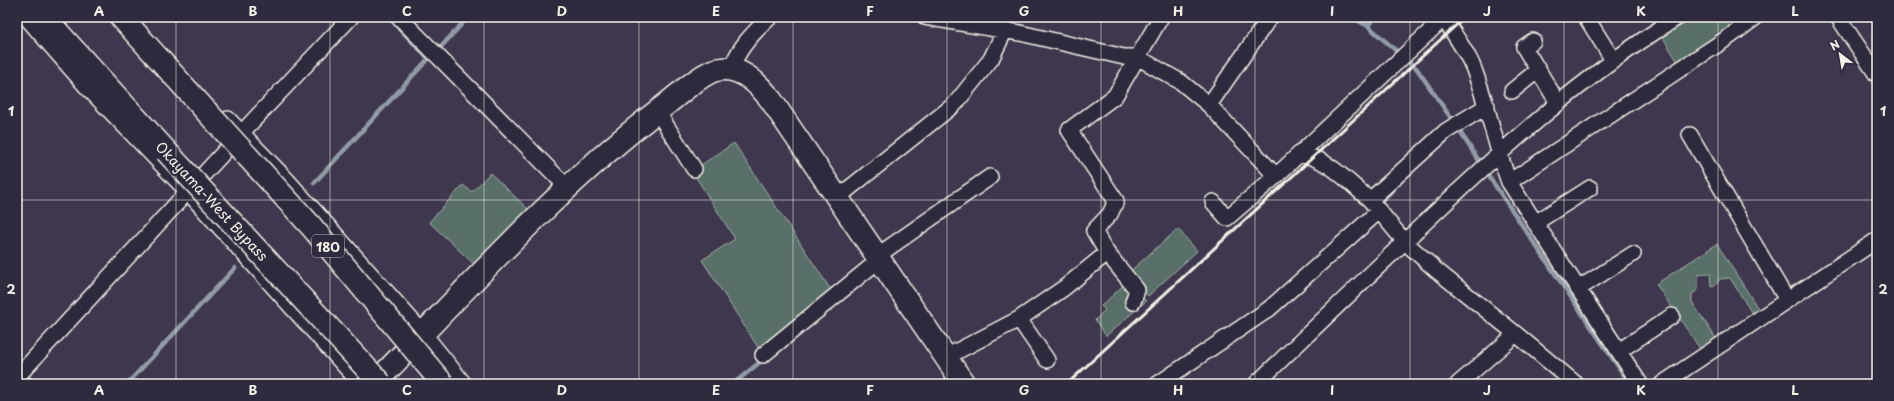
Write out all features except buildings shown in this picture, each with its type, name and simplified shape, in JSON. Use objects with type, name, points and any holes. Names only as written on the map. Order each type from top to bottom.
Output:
[{"type":"main road","name":"Okayama-West Bypass","points":[[44,17],[382,384]]},
{"type":"main road","name":"180","points":[[121,17],[311,226],[443,384]]},
{"type":"main road","points":[[374,384],[424,334],[518,235],[641,123],[700,78],[716,70],[731,69],[746,75],[762,88],[964,384]]},
{"type":"street","points":[[26,17],[86,86],[188,192],[361,384]]},
{"type":"street","points":[[134,17],[242,134],[287,180],[424,334],[464,384]]},
{"type":"street","points":[[17,377],[351,17]]},
{"type":"street","points":[[399,17],[568,188]]},
{"type":"street","points":[[731,69],[736,56],[748,38],[770,17]]},
{"type":"street","points":[[925,17],[1005,30],[1124,57],[1137,57],[1181,82],[1209,105],[1276,176]]},
{"type":"street","points":[[1133,302],[1137,290],[1106,253],[1094,231],[1110,214],[1116,201],[1069,130],[1115,96],[1161,17]]},
{"type":"street","points":[[1209,105],[1270,17]]},
{"type":"street","points":[[1213,202],[1227,218],[1300,154],[1443,17],[1473,66],[1487,106],[1498,153],[1509,182],[1640,384]]},
{"type":"street","points":[[1586,17],[1614,60]]},
{"type":"street","points":[[1256,384],[1498,153],[1558,103],[1614,60],[1678,17]]},
{"type":"street","points":[[1842,18],[1877,75]]},
{"type":"street","points":[[1509,182],[1755,19]]},
{"type":"street","points":[[837,198],[955,104],[991,59],[1005,30]]},
{"type":"street","points":[[1533,41],[1524,47],[1558,103]]},
{"type":"street","points":[[1512,91],[1538,70]]},
{"type":"street","points":[[1158,384],[1269,309],[1374,206],[1446,131],[1487,106]]},
{"type":"street","points":[[657,111],[694,169]]},
{"type":"street","points":[[1690,135],[1788,300]]},
{"type":"street","points":[[1300,154],[1313,156],[1326,163],[1374,206],[1405,242],[1436,270],[1576,384]]},
{"type":"street","points":[[763,355],[878,258],[990,178]]},
{"type":"street","points":[[1535,223],[1590,188]]},
{"type":"street","points":[[1662,384],[1877,240]]},
{"type":"street","points":[[946,357],[1019,319],[1064,288],[1106,253]]},
{"type":"street","points":[[1578,289],[1633,254]]},
{"type":"street","points":[[1619,351],[1672,316]]},
{"type":"street","points":[[1019,319],[1047,360]]},
{"type":"street","points":[[1458,384],[1516,334]]},
{"type":"green space","points":[[1694,17],[1722,17],[1733,30],[1679,64],[1662,36]]},
{"type":"green space","points":[[734,143],[833,293],[761,352],[702,260],[735,239],[692,171]]},
{"type":"green space","points":[[490,173],[531,212],[477,267],[429,222],[463,185],[472,192]]},
{"type":"green space","points":[[1178,229],[1197,251],[1148,296],[1127,274]]},
{"type":"green space","points":[[1717,244],[1759,310],[1753,315],[1730,278],[1720,279],[1715,286],[1711,287],[1710,273],[1698,275],[1698,290],[1692,294],[1692,302],[1717,340],[1701,350],[1656,284]]},
{"type":"green space","points":[[1127,282],[1146,301],[1106,336],[1095,320],[1105,310],[1101,306]]},
{"type":"waterway","points":[[388,17],[429,59]]},
{"type":"waterway","points":[[440,48],[468,17]]},
{"type":"waterway","points":[[1351,17],[1368,26],[1417,69],[1453,121]]},
{"type":"waterway","points":[[1368,26],[1374,17]]},
{"type":"waterway","points":[[1758,23],[1767,17]]},
{"type":"waterway","points":[[314,183],[430,57]]},
{"type":"waterway","points":[[1456,131],[1458,129],[1480,162]]},
{"type":"waterway","points":[[1488,175],[1630,384]]},
{"type":"waterway","points":[[1379,203],[1394,189]]},
{"type":"waterway","points":[[127,384],[235,268]]},
{"type":"waterway","points":[[733,384],[765,358]]},
{"type":"waterway","points":[[27,376],[35,384]]},
{"type":"waterway","points":[[1147,384],[1155,379]]},
{"type":"railway","points":[[1067,384],[1465,17]]}]
